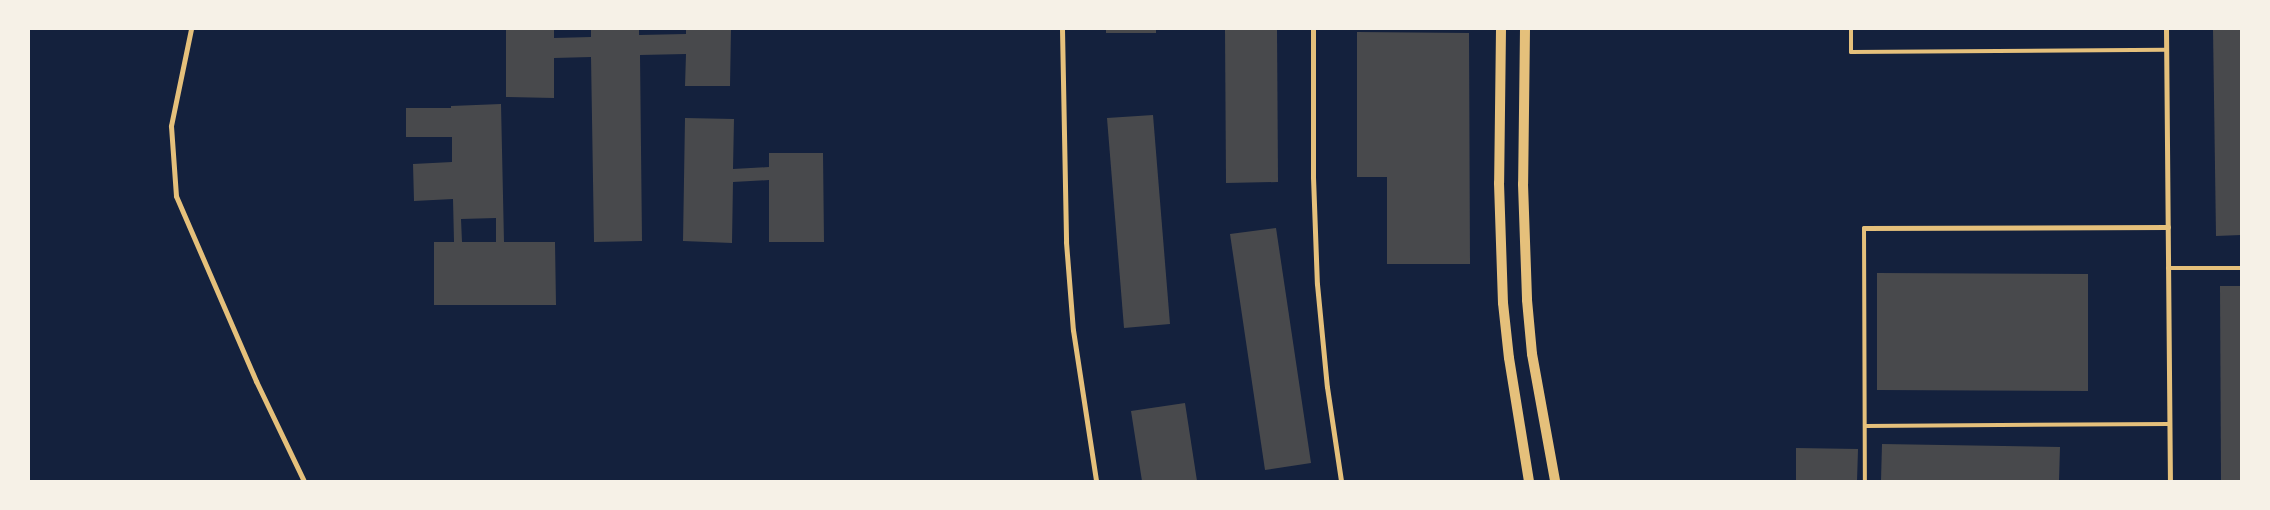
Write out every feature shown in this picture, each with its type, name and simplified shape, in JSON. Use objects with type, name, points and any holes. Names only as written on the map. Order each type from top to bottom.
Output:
[{"type":"main road","points":[[1501,29],[1500,219],[1503,303],[1508,358],[1529,481]]},
{"type":"main road","points":[[1525,29],[1523,201],[1527,300],[1532,354],[1555,481]]},
{"type":"street","points":[[191,29],[171,126],[176,196],[256,381],[304,481]]},
{"type":"street","points":[[1062,29],[1066,242],[1074,330],[1096,481]]},
{"type":"street","points":[[1313,29],[1313,177],[1318,284],[1327,387],[1341,481]]},
{"type":"street","points":[[2166,29],[2170,481]]},
{"type":"street","points":[[1864,228],[2168,226]]},
{"type":"lane","points":[[1851,29],[1851,52],[2166,50]]},
{"type":"lane","points":[[1864,228],[1865,481]]},
{"type":"lane","points":[[2168,268],[2241,268]]},
{"type":"lane","points":[[1865,426],[2169,424]]},
{"type":"building","points":[[506,29],[554,29],[554,38],[591,37],[591,29],[639,29],[639,35],[686,34],[686,29],[731,29],[730,86],[685,86],[686,54],[640,55],[642,241],[594,242],[591,57],[554,58],[554,98],[506,97]]},
{"type":"building","points":[[1106,29],[1156,29],[1156,33],[1106,33]]},
{"type":"building","points":[[1225,29],[1277,29],[1278,182],[1226,183]]},
{"type":"building","points":[[2213,29],[2241,29],[2241,235],[2216,236]]},
{"type":"building","points":[[1357,32],[1469,33],[1470,264],[1387,264],[1387,177],[1357,177]]},
{"type":"building","points":[[501,104],[504,242],[555,242],[556,305],[434,305],[434,242],[454,242],[453,199],[414,201],[413,164],[452,162],[452,137],[406,137],[406,108],[451,108],[451,106]],"holes":[[[496,218],[496,242],[462,242],[461,219]]]},
{"type":"building","points":[[1153,115],[1170,324],[1124,328],[1107,118]]},
{"type":"building","points":[[685,118],[734,119],[733,169],[769,167],[769,153],[823,153],[824,242],[769,242],[769,180],[733,182],[732,243],[683,241]]},
{"type":"building","points":[[1276,228],[1311,463],[1265,470],[1230,234]]},
{"type":"building","points":[[1877,273],[2088,274],[2088,391],[1877,390]]},
{"type":"building","points":[[2220,286],[2241,286],[2241,481],[2221,481]]},
{"type":"building","points":[[1185,403],[1197,481],[1142,481],[1131,411]]},
{"type":"building","points":[[1882,444],[2060,447],[2059,481],[1881,481]]},
{"type":"building","points":[[1796,448],[1858,449],[1857,481],[1796,481]]}]
